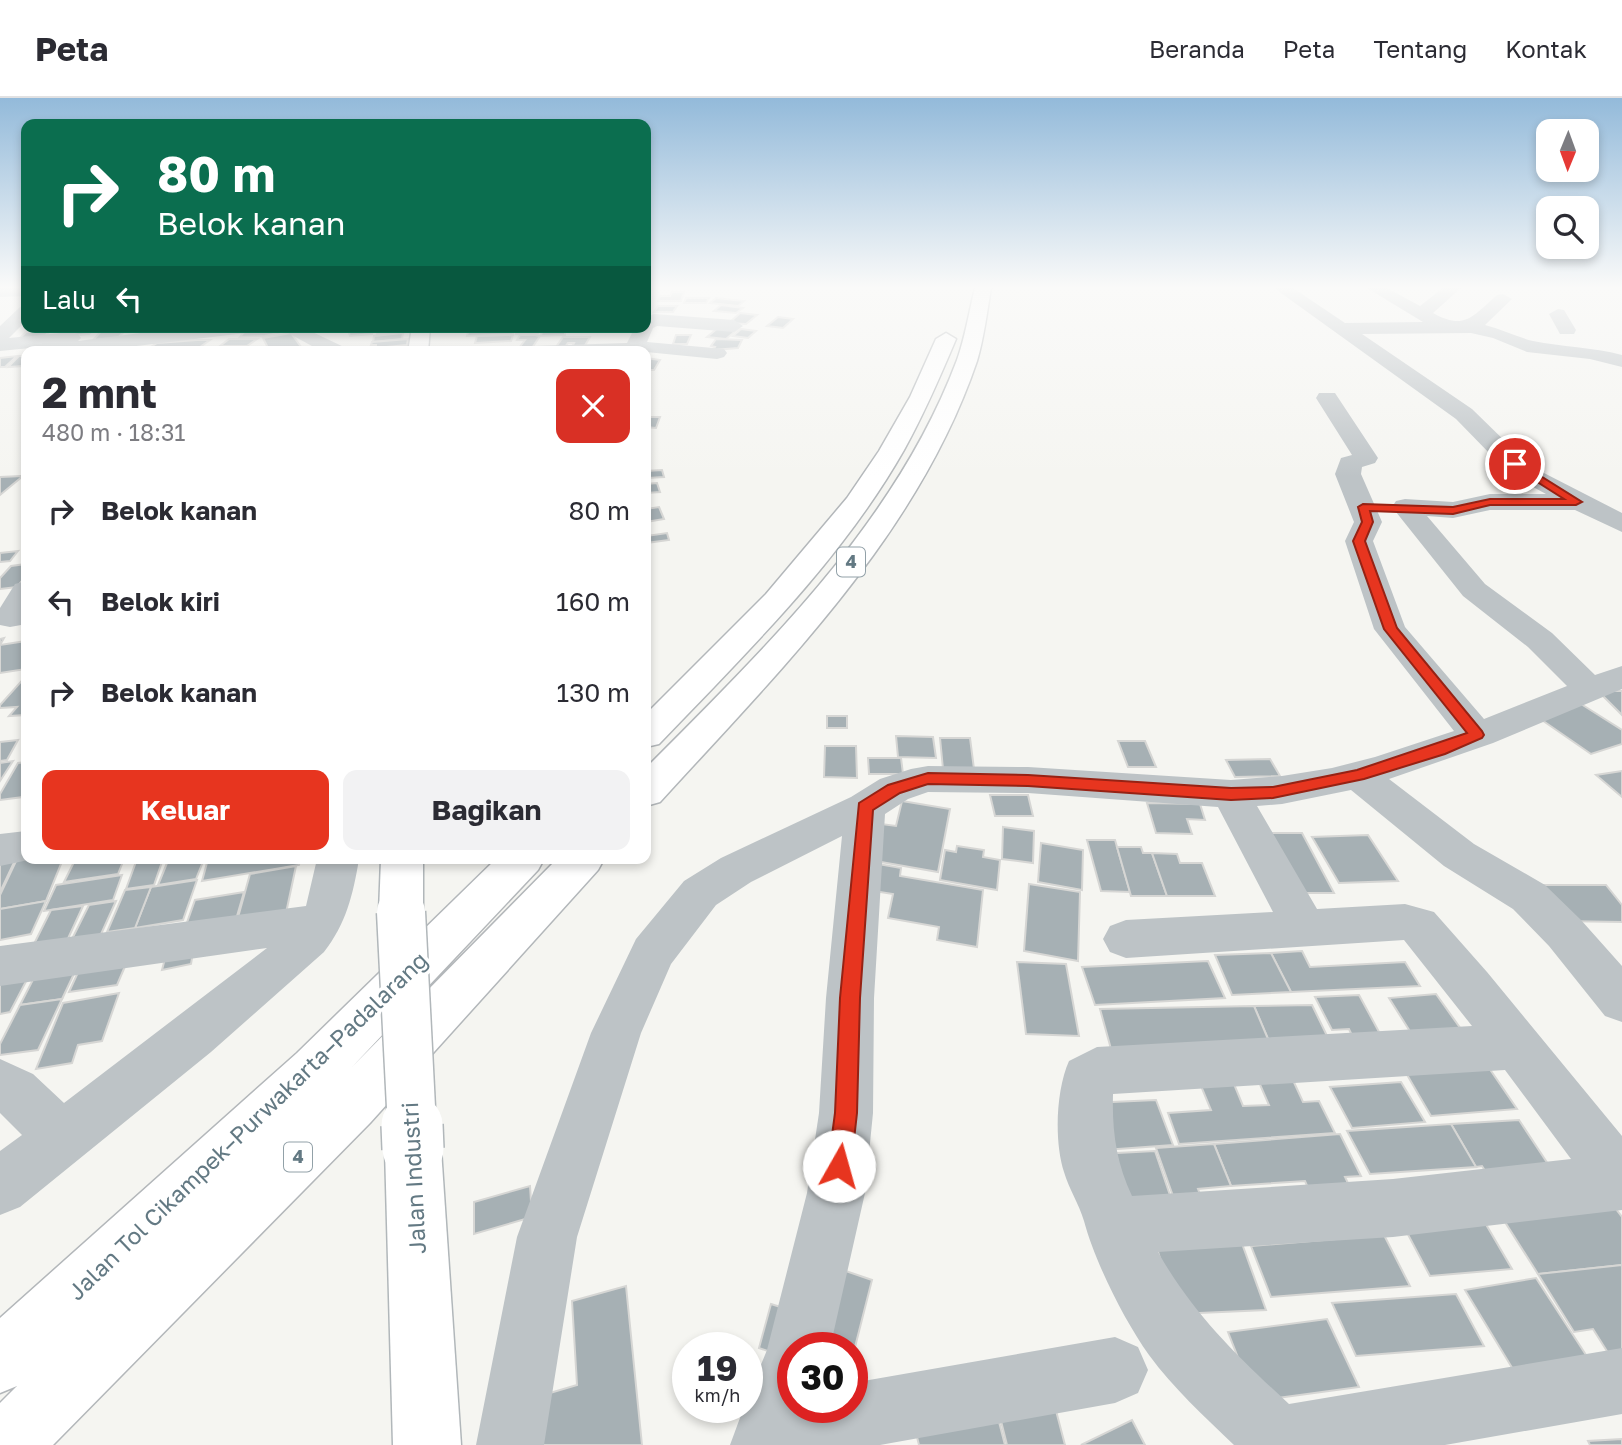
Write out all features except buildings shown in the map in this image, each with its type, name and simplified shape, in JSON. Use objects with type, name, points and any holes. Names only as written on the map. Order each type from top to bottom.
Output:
[{"type":"main road","name":"4","points":[[651,730],[737,644],[847,519],[900,440],[934,372],[941,351]]},
{"type":"main road","name":"4","points":[[651,787],[775,655],[881,526],[930,444],[961,375],[968,351]]},
{"type":"main road","name":"Jalan Industri","points":[[402,864],[401,912],[427,1445]]},
{"type":"main road","name":"Jalan Tol Cikampek–Purwakarta–Padalarang","points":[[0,1361],[315,1070],[518,864]]},
{"type":"main road","name":"4","points":[[5,1445],[351,1105],[578,864]]},
{"type":"street","points":[[692,351],[717,353]]},
{"type":"street","points":[[1372,351],[1475,423],[1523,470],[1576,502],[1622,524]]},
{"type":"street","points":[[1571,351],[1622,361]]},
{"type":"street","points":[[0,356],[21,354]]},
{"type":"street","points":[[1327,398],[1366,458],[1350,463],[1348,474],[1368,522],[1359,541],[1390,629],[1476,735]]},
{"type":"street","points":[[1363,507],[1453,510],[1490,502],[1576,502]]},
{"type":"street","points":[[1405,507],[1474,590],[1540,640],[1606,683]]},
{"type":"street","points":[[12,618],[21,600]]},
{"type":"street","points":[[510,1445],[547,1237],[615,1033],[652,953],[700,893],[736,870],[911,782],[928,779],[1028,780],[1231,794],[1273,793],[1359,775],[1439,750],[1606,683]]},
{"type":"street","points":[[1359,775],[1459,855],[1530,897],[1566,933],[1622,1001]]},
{"type":"street","points":[[1231,794],[1304,928]]},
{"type":"street","points":[[803,1332],[836,1193],[846,1113],[850,998],[864,807]]},
{"type":"street","points":[[0,850],[21,847]]},
{"type":"street","points":[[0,1187],[209,1025],[296,950],[321,922],[337,864]]},
{"type":"street","points":[[0,965],[321,922]]},
{"type":"street","points":[[1126,939],[1405,922],[1418,925],[1518,1046],[1622,1181]]},
{"type":"street","points":[[1518,1046],[1097,1071],[1087,1078],[1086,1124],[1091,1170],[1137,1276],[1172,1333],[1212,1378],[1282,1442],[1622,1381]]},
{"type":"street","points":[[0,1083],[14,1091],[62,1137]]},
{"type":"street","points":[[1114,1226],[1393,1208],[1622,1181]]},
{"type":"street","points":[[767,1438],[1115,1370]]},
{"type":"street","points":[[767,1438],[777,1410]]},
{"type":"route","points":[[839,1166],[846,1113],[850,998],[864,807],[894,789],[928,779],[1028,780],[1231,794],[1273,793],[1359,775],[1439,750],[1476,735],[1390,629],[1359,541],[1368,522],[1363,507],[1453,510],[1490,502],[1576,502],[1515,464]]}]
